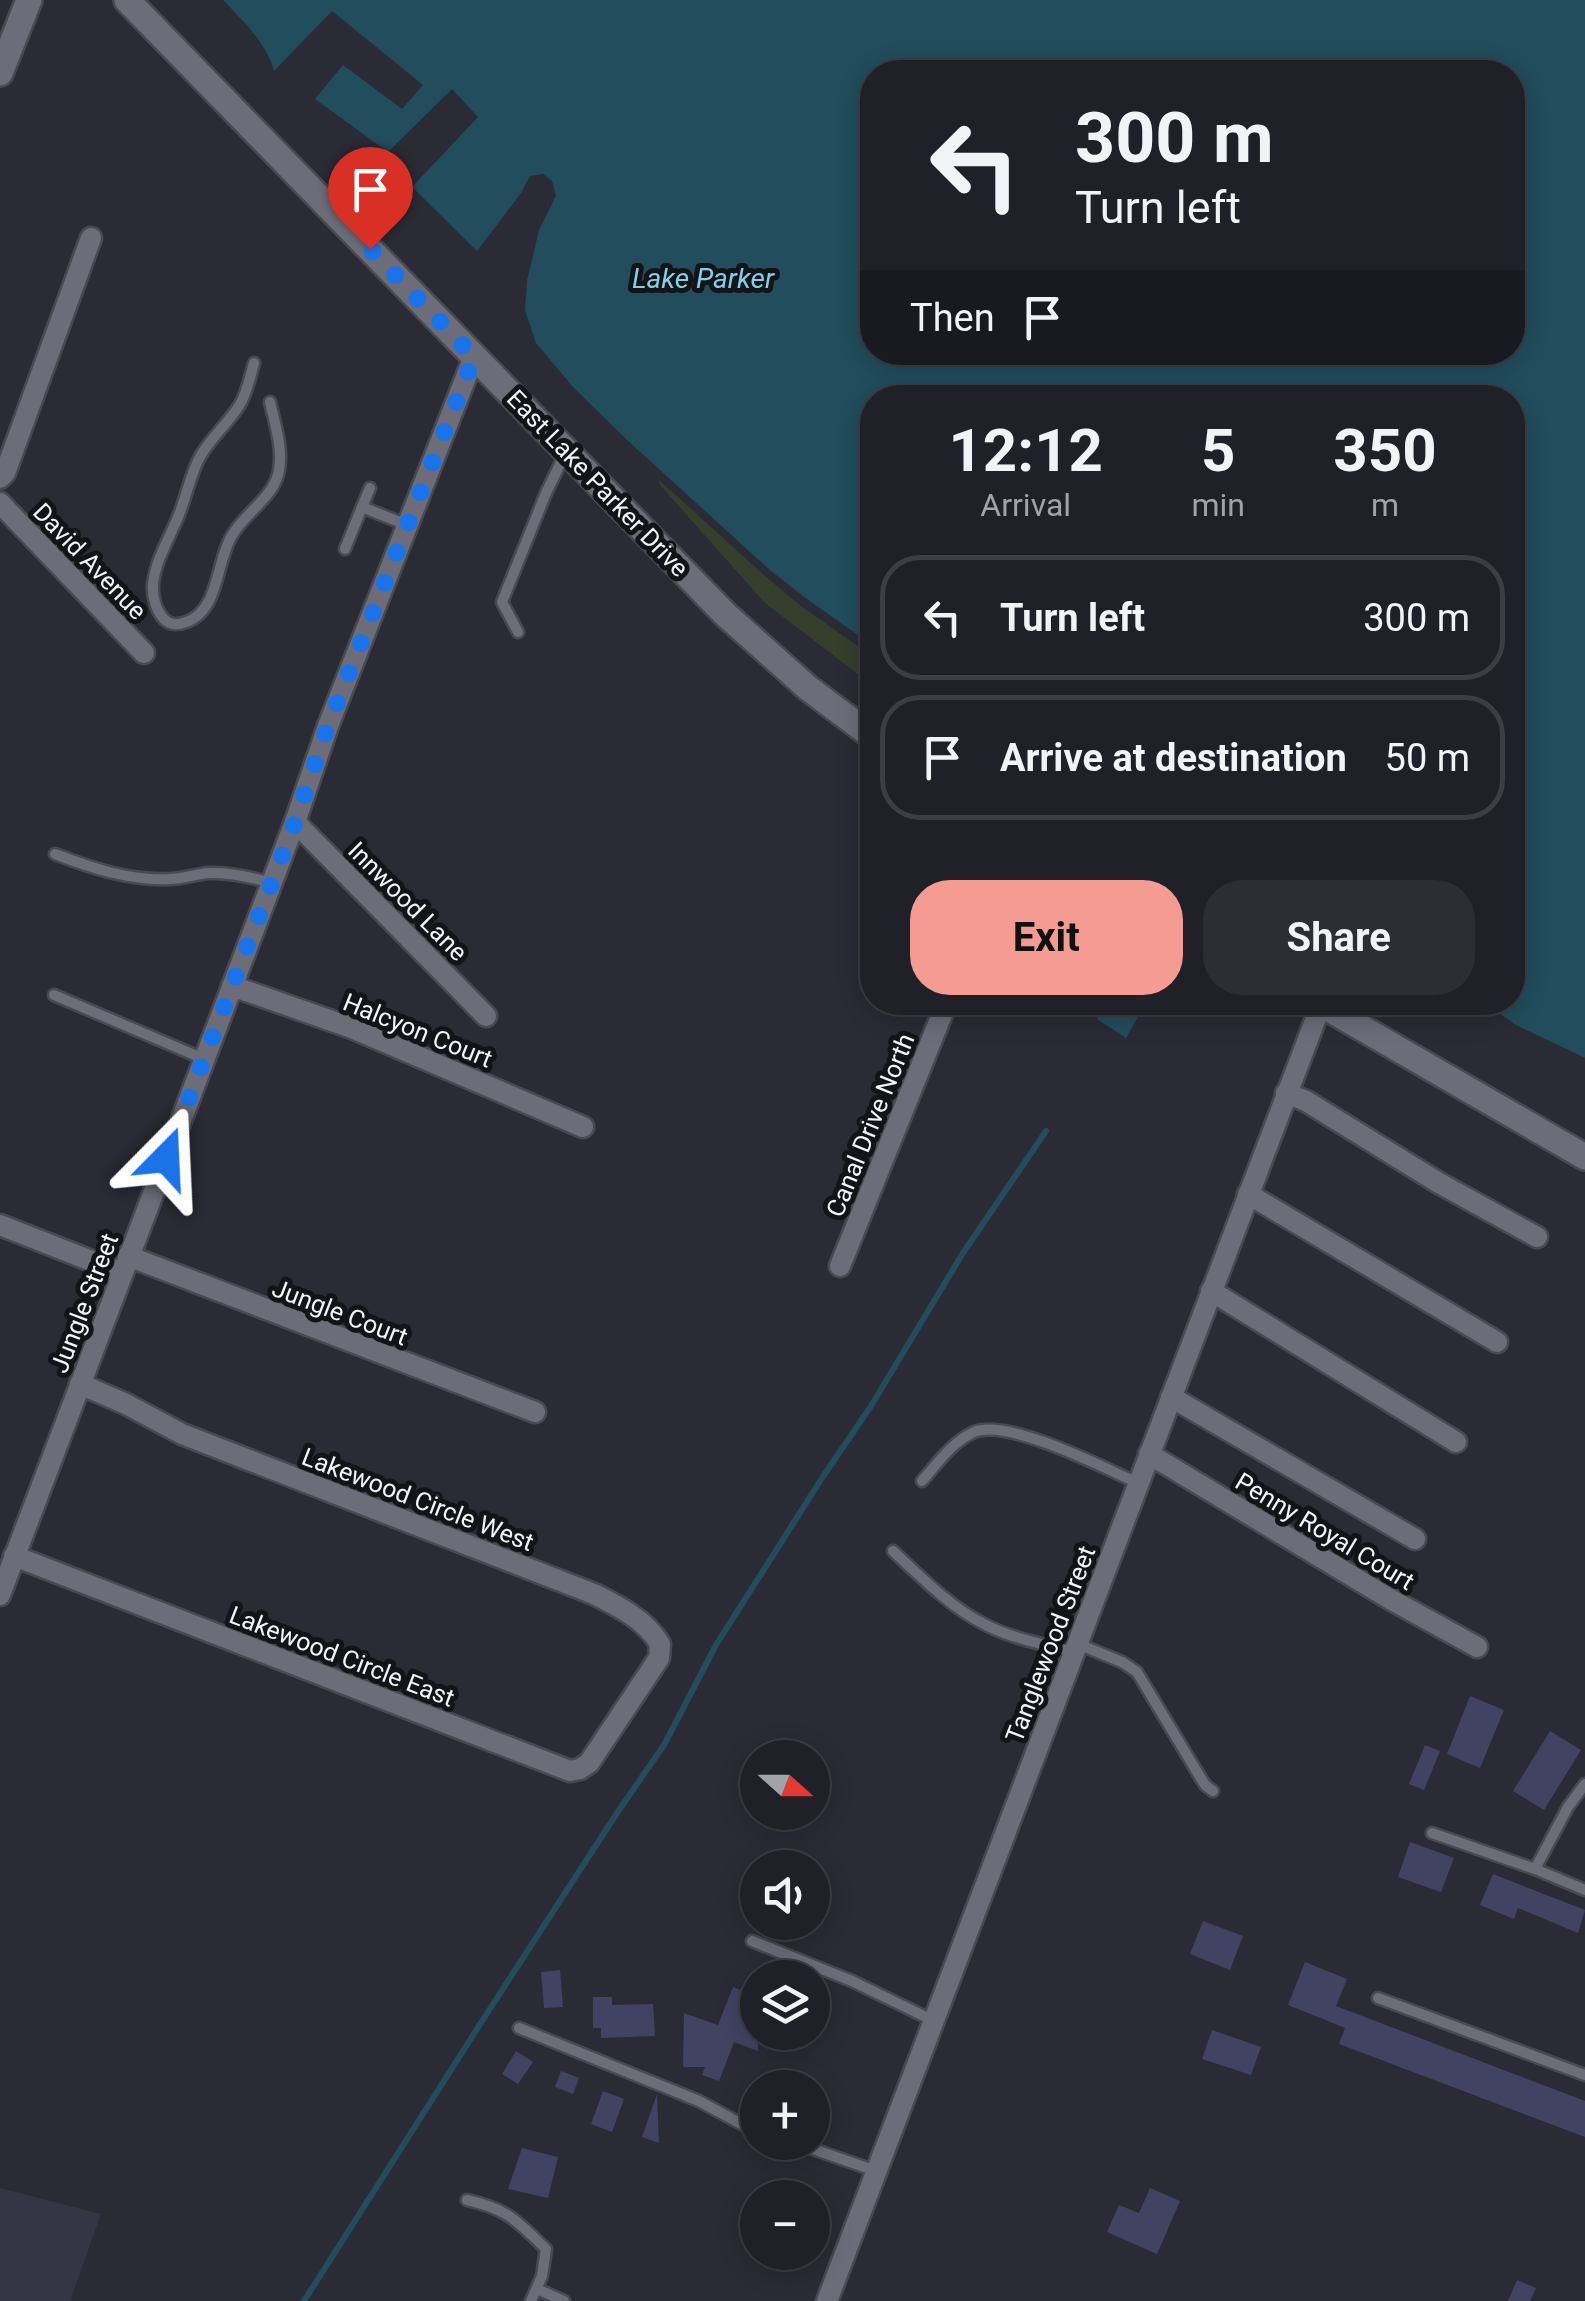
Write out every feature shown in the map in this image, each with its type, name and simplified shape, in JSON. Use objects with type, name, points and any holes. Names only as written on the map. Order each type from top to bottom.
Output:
[{"type":"street","points":[[0,73],[28,0]]},
{"type":"street","name":"East Lake Parker Drive","points":[[127,0],[725,614],[808,688],[860,727]]},
{"type":"street","points":[[0,478],[91,238]]},
{"type":"street","name":"Jungle Street","points":[[0,1595],[295,822],[328,726],[474,357]]},
{"type":"street","name":"David Avenue","points":[[0,503],[144,653]]},
{"type":"street","name":"Innwood Lane","points":[[295,822],[486,1016]]},
{"type":"street","name":"Halcyon Court","points":[[232,986],[352,1028],[584,1127]]},
{"type":"street","name":"Canal Drive North","points":[[840,1266],[943,1015]]},
{"type":"street","name":"Tanglewood Street","points":[[827,2301],[1315,1015]]},
{"type":"street","points":[[1338,1015],[1585,1157]]},
{"type":"street","points":[[1286,1093],[1306,1101],[1439,1183],[1537,1237]]},
{"type":"street","points":[[1248,1194],[1496,1342]]},
{"type":"street","name":"Jungle Court","points":[[0,1225],[125,1265],[535,1412]]},
{"type":"street","points":[[1211,1292],[1456,1442]]},
{"type":"street","name":"Lakewood Circle West","points":[[80,1384],[182,1434],[618,1606],[655,1636],[660,1650],[625,1708]]},
{"type":"street","points":[[1171,1397],[1415,1539]]},
{"type":"street","name":"Penny Royal Court","points":[[1149,1454],[1477,1647]]},
{"type":"street","name":"Lakewood Circle East","points":[[14,1556],[570,1771],[588,1763],[625,1708]]},
{"type":"lane","points":[[254,363],[240,405],[199,458],[157,564],[152,587],[154,603],[172,624],[195,618],[205,607],[228,541],[274,487],[280,470],[270,402]]},
{"type":"lane","points":[[518,632],[502,602],[567,451]]},
{"type":"lane","points":[[345,550],[370,488]]},
{"type":"lane","points":[[362,507],[407,525]]},
{"type":"lane","points":[[55,854],[93,869],[151,879],[229,874],[271,883]]},
{"type":"lane","points":[[54,994],[204,1059]]},
{"type":"lane","points":[[922,1481],[965,1436],[994,1429],[1072,1454],[1138,1483]]},
{"type":"lane","points":[[892,1551],[983,1624],[1031,1642],[1076,1648],[1122,1662],[1137,1672],[1205,1785],[1213,1790]]},
{"type":"lane","points":[[1535,1869],[1585,1784]]},
{"type":"lane","points":[[1432,1833],[1585,1890]]},
{"type":"lane","points":[[752,1942],[852,1981],[934,2020]]},
{"type":"lane","points":[[1378,1998],[1585,2075]]},
{"type":"lane","points":[[519,2028],[699,2101],[740,2123]]},
{"type":"lane","points":[[830,2156],[876,2171]]},
{"type":"lane","points":[[467,2200],[494,2206],[516,2220],[546,2249],[542,2276],[531,2301]]},
{"type":"lane","points":[[537,2289],[564,2301]]},
{"type":"shaded area","points":[[0,2188],[101,2214],[70,2301],[0,2301]]},
{"type":"green space","points":[[658,479],[765,576],[860,648],[860,676],[765,603]]},
{"type":"water","name":"Lake Parker","points":[[223,0],[1585,0],[1585,1058],[1502,1015],[1525,1015],[1525,385],[860,385],[860,637],[771,571],[626,439],[573,387],[536,343],[525,310],[527,281],[539,230],[556,196],[552,181],[543,174],[530,176],[477,251],[412,187],[478,117],[452,89],[388,152],[315,99],[343,65],[402,109],[423,85],[332,11],[274,71],[260,41]]},
{"type":"water","points":[[1100,1015],[1139,1015],[1126,1038],[1097,1019]]},
{"type":"building","points":[[1470,1696],[1504,1710],[1480,1768],[1447,1754]]},
{"type":"building","points":[[1550,1731],[1581,1750],[1544,1810],[1513,1791]]},
{"type":"building","points":[[1425,1745],[1440,1751],[1424,1790],[1409,1784]]},
{"type":"building","points":[[1410,1842],[1454,1858],[1441,1892],[1398,1877]]},
{"type":"building","points":[[1493,1874],[1585,1910],[1578,1933],[1518,1908],[1514,1919],[1480,1905]]},
{"type":"building","points":[[1203,1921],[1243,1936],[1230,1970],[1190,1954]]},
{"type":"building","points":[[1305,1962],[1347,1979],[1336,2006],[1585,2101],[1585,2137],[1339,2044],[1345,2028],[1288,2005]]},
{"type":"building","points":[[560,1970],[563,2007],[544,2008],[541,1972]]},
{"type":"building","points":[[733,1987],[740,1990],[740,2044],[734,2042],[719,2081],[702,2075],[705,2067],[683,2067],[684,2013],[718,2025]]},
{"type":"building","points":[[593,1997],[612,1997],[612,2005],[653,2004],[655,2036],[601,2038],[601,2028],[593,2028]]},
{"type":"building","points":[[1212,2030],[1261,2047],[1251,2075],[1202,2059]]},
{"type":"building","points":[[516,2051],[533,2062],[518,2084],[502,2074]]},
{"type":"building","points":[[561,2071],[579,2078],[573,2094],[555,2087]]},
{"type":"building","points":[[603,2091],[624,2099],[612,2132],[591,2124]]},
{"type":"building","points":[[657,2095],[659,2143],[642,2137]]},
{"type":"building","points":[[522,2148],[558,2157],[548,2198],[508,2189]]},
{"type":"building","points":[[1150,2188],[1180,2201],[1157,2254],[1107,2232],[1119,2205],[1139,2213]]},
{"type":"building","points":[[1517,2280],[1536,2288],[1530,2301],[1508,2301]]},
{"type":"waterway","points":[[304,2301],[664,1745],[716,1645],[871,1406],[963,1253],[1046,1131]]},
{"type":"route","points":[[166,1158],[328,726],[474,357],[370,249]]}]
